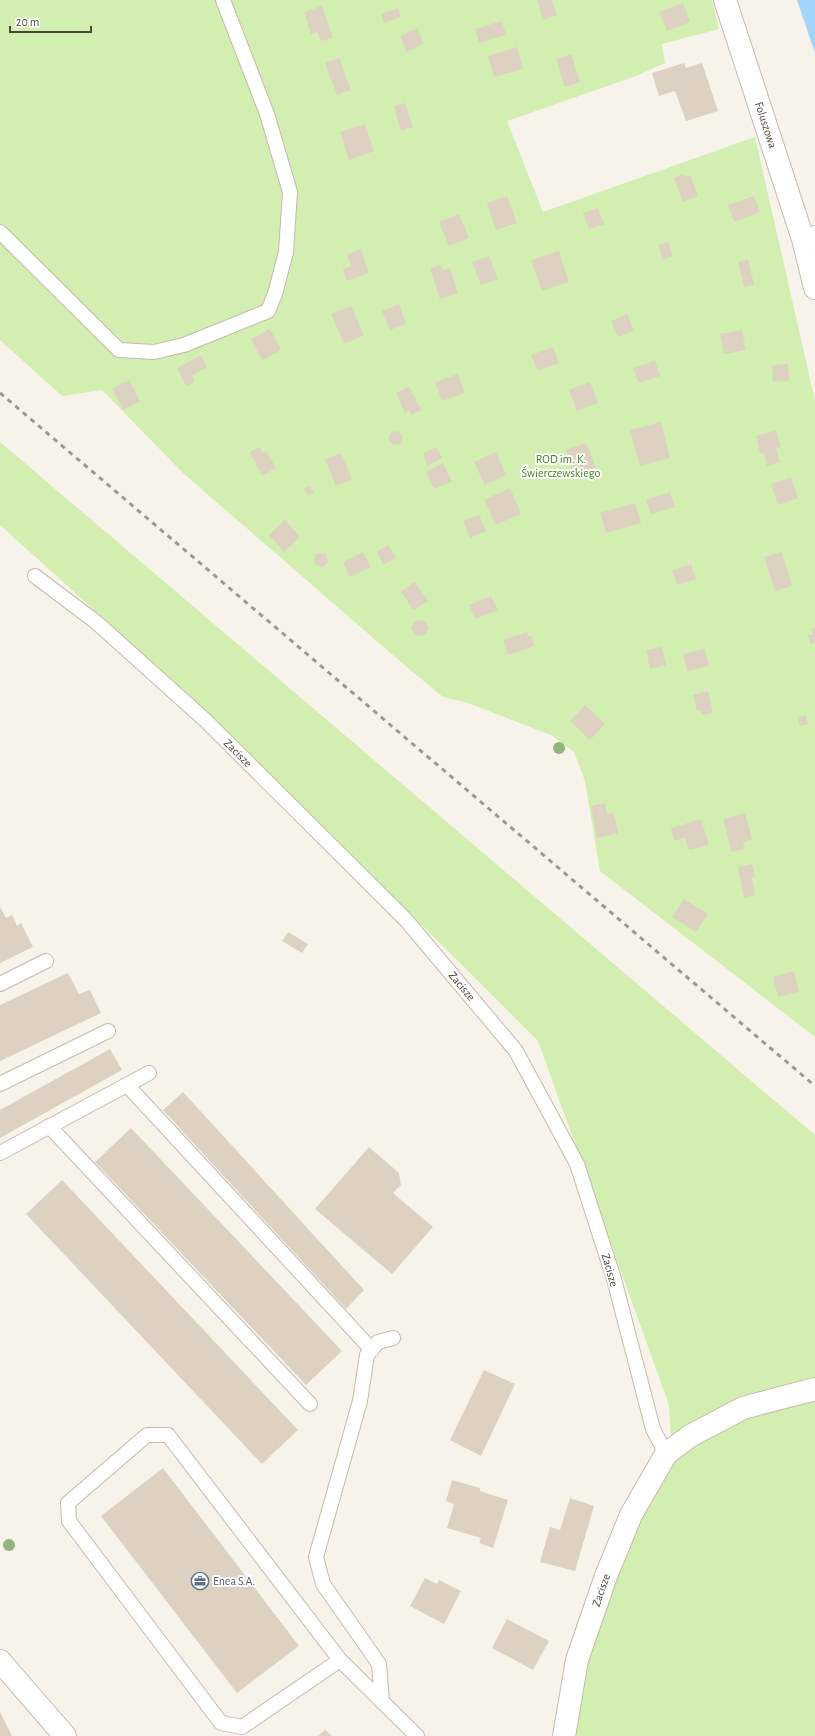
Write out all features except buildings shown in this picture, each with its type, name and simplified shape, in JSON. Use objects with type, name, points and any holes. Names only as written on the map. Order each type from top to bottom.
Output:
[{"type":"street","name":"Foluszowa","points":[[725,0],[809,238]]},
{"type":"street","points":[[809,238],[815,288]]},
{"type":"street","name":"Zacisze","points":[[564,1736],[577,1660],[606,1576],[631,1515],[666,1454],[690,1436],[743,1408],[815,1389]]},
{"type":"street","points":[[0,1661],[64,1736]]},
{"type":"lane","points":[[0,232],[119,350],[154,352],[184,345],[268,311],[275,294],[286,252],[290,192],[268,114],[223,0]]},
{"type":"lane","name":"Zacisze","points":[[35,576],[96,622],[205,720],[406,920],[516,1051],[577,1164],[614,1279],[653,1429],[666,1454]]},
{"type":"lane","points":[[0,984],[46,961]]},
{"type":"lane","points":[[0,1084],[108,1031]]},
{"type":"lane","points":[[0,1153],[149,1073]]},
{"type":"lane","points":[[127,1085],[372,1350]]},
{"type":"lane","points":[[49,1126],[310,1404]]},
{"type":"lane","points":[[382,1702],[379,1664],[323,1584],[316,1557],[360,1401],[367,1355],[378,1342],[393,1338]]},
{"type":"lane","points":[[340,1660],[242,1727],[221,1723],[69,1521],[68,1503],[147,1435],[168,1435],[340,1660],[417,1736]]},
{"type":"green space","name":"ROD im. K. Świerczewskiego","points":[[0,0],[712,0],[719,29],[662,44],[665,63],[636,76],[507,121],[543,212],[755,137],[815,401],[815,1037],[600,871],[585,781],[574,752],[551,735],[468,703],[443,697],[183,473],[102,390],[62,396],[0,340]]},
{"type":"green space","points":[[0,442],[815,1135],[815,1736],[574,1736],[576,1716],[597,1626],[630,1534],[672,1458],[669,1405],[538,1041],[217,721],[0,525]]},
{"type":"water","points":[[797,0],[815,0],[815,53]]},
{"type":"railway","points":[[0,393],[815,1086]]},
{"type":"place","name":"Enea S.A.","points":[[200,1581]]}]
